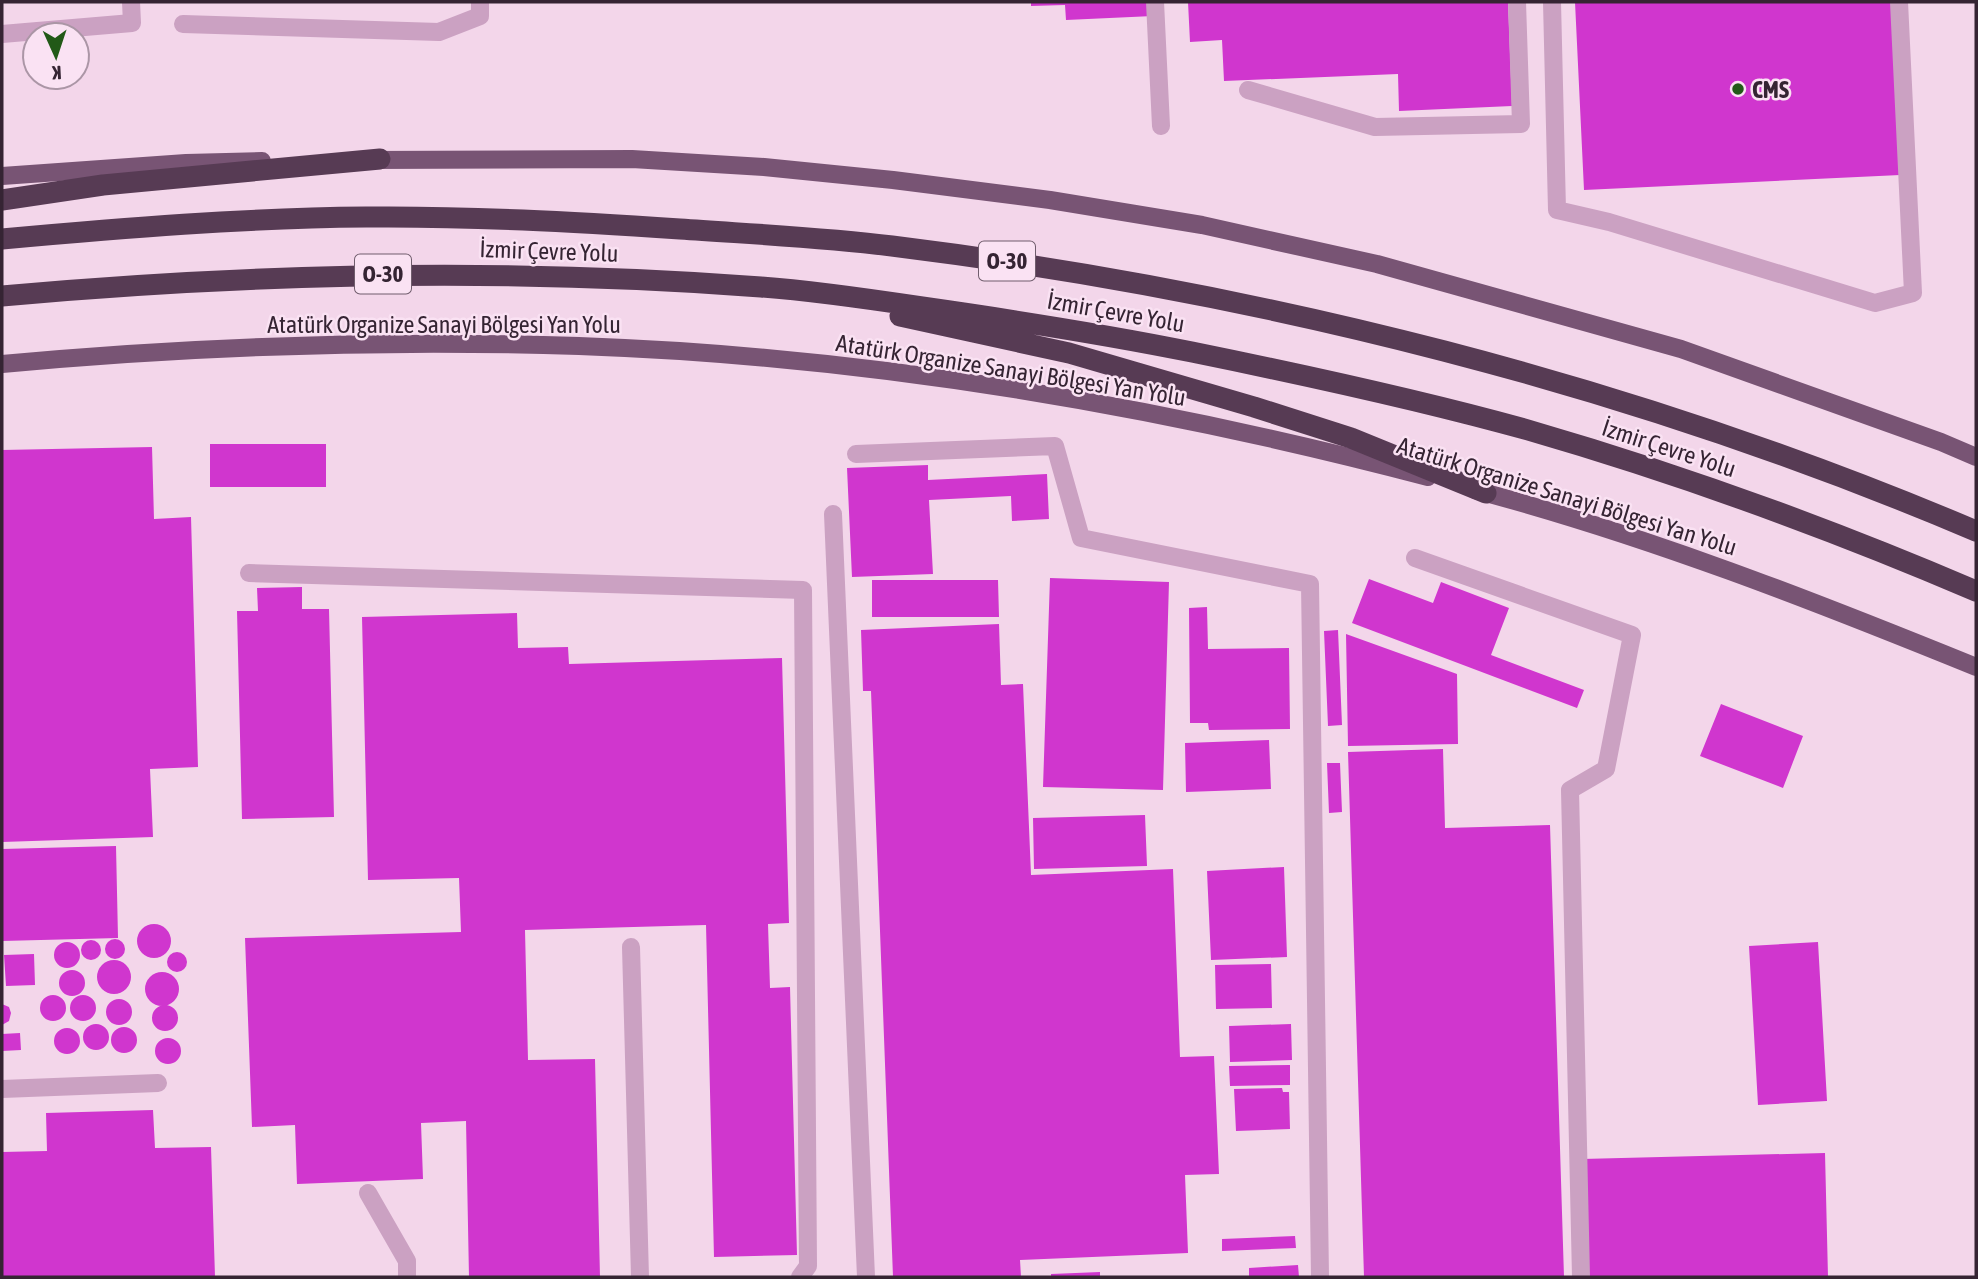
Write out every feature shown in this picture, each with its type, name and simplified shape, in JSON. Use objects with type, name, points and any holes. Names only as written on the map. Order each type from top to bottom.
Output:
[{"type":"highway","points":[[2,200],[103,185],[380,159]]},
{"type":"highway","name":"İzmir Çevre Yolu","points":[[2,239],[115,228],[236,222],[365,217],[474,218],[555,220],[775,235],[887,245],[1010,262],[1185,292],[1363,331],[1542,379],[1748,443],[1905,501],[1976,531]]},
{"type":"highway","name":"İzmir Çevre Yolu","points":[[2,296],[115,286],[367,274],[580,277],[765,287],[1088,332],[1361,387],[1527,430],[1634,463],[1886,552],[1976,591]]},
{"type":"highway","points":[[765,287],[1069,353],[1351,438],[1486,493]]},
{"type":"main road","points":[[2,176],[186,163],[380,159],[632,159],[764,167],[1037,198],[1202,225],[1377,264],[1681,349],[1976,457]]},
{"type":"main road","name":"Atatürk Organize Sanayi Bölgesi Yan Yolu","points":[[2,364],[115,353],[425,344],[580,346],[747,357],[916,376],[1121,408],[1351,457],[1486,493],[1640,539],[1787,591],[1976,667]]},
{"type":"lane","points":[[2,34],[132,23],[131,2]]},
{"type":"lane","points":[[183,24],[439,32],[480,16],[480,2]]},
{"type":"lane","points":[[1155,2],[1161,126]]},
{"type":"lane","points":[[1248,90],[1375,127],[1521,124],[1517,2]]},
{"type":"lane","points":[[1552,2],[1557,209],[1609,222],[1875,303],[1913,293],[1899,2]]},
{"type":"lane","points":[[856,454],[1055,446],[1081,538],[1310,584],[1320,1277]]},
{"type":"lane","points":[[833,514],[866,1277]]},
{"type":"lane","points":[[1415,558],[1632,635],[1606,769],[1570,790],[1581,1277]]},
{"type":"lane","points":[[249,573],[803,590],[808,1266],[800,1277]]},
{"type":"lane","points":[[631,947],[639,1277]]},
{"type":"lane","points":[[2,1089],[158,1083]]},
{"type":"lane","points":[[368,1193],[407,1261],[407,1277]]},
{"type":"building","points":[[1031,2],[1152,2],[1153,16],[1066,20],[1065,5],[1031,6]]},
{"type":"building","points":[[1188,2],[1508,2],[1512,106],[1399,111],[1398,74],[1224,81],[1222,40],[1190,42]]},
{"type":"building","name":"CMS","points":[[1575,2],[1891,2],[1900,175],[1584,190]]},
{"type":"building","points":[[210,444],[326,444],[326,487],[210,487]]},
{"type":"building","points":[[152,447],[154,519],[191,517],[198,767],[150,769],[153,837],[2,842],[2,450]]},
{"type":"building","points":[[928,465],[928,480],[1047,474],[1049,519],[1012,521],[1011,496],[929,500],[933,574],[852,577],[847,468]]},
{"type":"building","points":[[1050,578],[1169,582],[1163,790],[1043,787]]},
{"type":"building","points":[[1369,579],[1433,603],[1441,582],[1509,608],[1491,655],[1584,690],[1577,708],[1352,623]]},
{"type":"building","points":[[872,580],[998,580],[999,617],[872,617]]},
{"type":"building","points":[[302,587],[302,609],[329,609],[334,817],[242,819],[237,611],[258,611],[257,588]]},
{"type":"building","points":[[1207,607],[1208,649],[1289,648],[1290,729],[1209,730],[1208,723],[1190,723],[1189,608]]},
{"type":"building","points":[[517,613],[518,648],[568,647],[569,664],[782,658],[789,923],[768,924],[770,988],[790,987],[797,1255],[714,1257],[706,925],[525,930],[528,1060],[595,1059],[600,1277],[469,1277],[466,1121],[421,1123],[423,1179],[297,1184],[295,1125],[252,1127],[245,938],[461,932],[459,878],[368,880],[362,617]]},
{"type":"building","points":[[999,624],[1001,685],[1023,684],[1031,875],[1173,869],[1180,1057],[1214,1056],[1219,1174],[1185,1175],[1188,1253],[1020,1260],[1021,1277],[893,1277],[871,691],[863,691],[861,630]]},
{"type":"building","points":[[1338,630],[1342,725],[1328,726],[1324,631]]},
{"type":"building","points":[[1346,634],[1457,674],[1458,744],[1348,746]]},
{"type":"building","points":[[1721,704],[1803,736],[1783,788],[1700,756]]},
{"type":"building","points":[[1269,740],[1271,789],[1186,792],[1185,743]]},
{"type":"building","points":[[1443,749],[1445,828],[1550,825],[1564,1277],[1364,1277],[1348,752]]},
{"type":"building","points":[[1327,763],[1340,763],[1342,812],[1329,813]]},
{"type":"building","points":[[1145,815],[1147,866],[1034,869],[1033,818]]},
{"type":"building","points":[[116,846],[118,938],[2,941],[2,849]]},
{"type":"building","points":[[1284,867],[1287,957],[1211,960],[1207,871]]},
{"type":"building","points":[[154,924],[166,929],[171,941],[166,953],[154,958],[142,953],[137,941],[142,929]]},
{"type":"building","points":[[115,939],[122,942],[125,949],[122,956],[115,959],[108,956],[105,949],[108,942]]},
{"type":"building","points":[[91,940],[98,943],[101,950],[98,957],[91,960],[84,957],[81,950],[84,943]]},
{"type":"building","points":[[67,942],[76,946],[80,955],[76,964],[67,968],[58,964],[54,955],[58,946]]},
{"type":"building","points":[[1818,942],[1827,1101],[1758,1105],[1749,946]]},
{"type":"building","points":[[177,952],[184,955],[187,962],[184,969],[177,972],[170,969],[167,962],[170,955]]},
{"type":"building","points":[[34,954],[35,985],[6,986],[4,955]]},
{"type":"building","points":[[114,960],[126,965],[131,977],[126,989],[114,994],[102,989],[97,977],[102,965]]},
{"type":"building","points":[[1271,964],[1272,1008],[1216,1009],[1215,965]]},
{"type":"building","points":[[72,970],[81,974],[85,983],[81,992],[72,996],[63,992],[59,983],[63,974]]},
{"type":"building","points":[[162,972],[174,977],[179,989],[174,1001],[162,1006],[150,1001],[145,989],[150,977]]},
{"type":"building","points":[[53,995],[62,999],[66,1008],[62,1017],[53,1021],[44,1017],[40,1008],[44,999]]},
{"type":"building","points":[[83,995],[92,999],[96,1008],[92,1017],[83,1021],[74,1017],[70,1008],[74,999]]},
{"type":"building","points":[[119,999],[128,1003],[132,1012],[128,1021],[119,1025],[110,1021],[106,1012],[110,1003]]},
{"type":"building","points":[[2,1004],[9,1007],[11,1013],[9,1021],[2,1025]]},
{"type":"building","points":[[165,1005],[174,1009],[178,1018],[174,1027],[165,1031],[156,1027],[152,1018],[156,1009]]},
{"type":"building","points":[[96,1024],[105,1028],[109,1037],[105,1046],[96,1050],[87,1046],[83,1037],[87,1028]]},
{"type":"building","points":[[1291,1024],[1292,1060],[1230,1062],[1229,1026]]},
{"type":"building","points":[[124,1027],[133,1031],[137,1040],[133,1049],[124,1053],[115,1049],[111,1040],[115,1031]]},
{"type":"building","points":[[67,1028],[76,1032],[80,1041],[76,1050],[67,1054],[58,1050],[54,1041],[58,1032]]},
{"type":"building","points":[[20,1033],[21,1050],[2,1051],[2,1034]]},
{"type":"building","points":[[168,1038],[177,1042],[181,1051],[177,1060],[168,1064],[159,1060],[155,1051],[159,1042]]},
{"type":"building","points":[[1290,1065],[1290,1085],[1230,1086],[1229,1066]]},
{"type":"building","points":[[1282,1088],[1283,1092],[1289,1092],[1290,1129],[1236,1131],[1234,1089]]},
{"type":"building","points":[[153,1110],[155,1148],[211,1147],[215,1277],[2,1277],[2,1152],[47,1151],[46,1113]]},
{"type":"building","points":[[1825,1153],[1828,1277],[1585,1277],[1582,1159]]},
{"type":"building","points":[[1295,1236],[1296,1248],[1222,1251],[1222,1239]]},
{"type":"building","points":[[1298,1265],[1299,1277],[1249,1277],[1249,1268]]},
{"type":"building","points":[[1100,1272],[1100,1277],[1051,1277],[1051,1274]]},
{"type":"place","name":"CMS","points":[[1738,89]]}]
